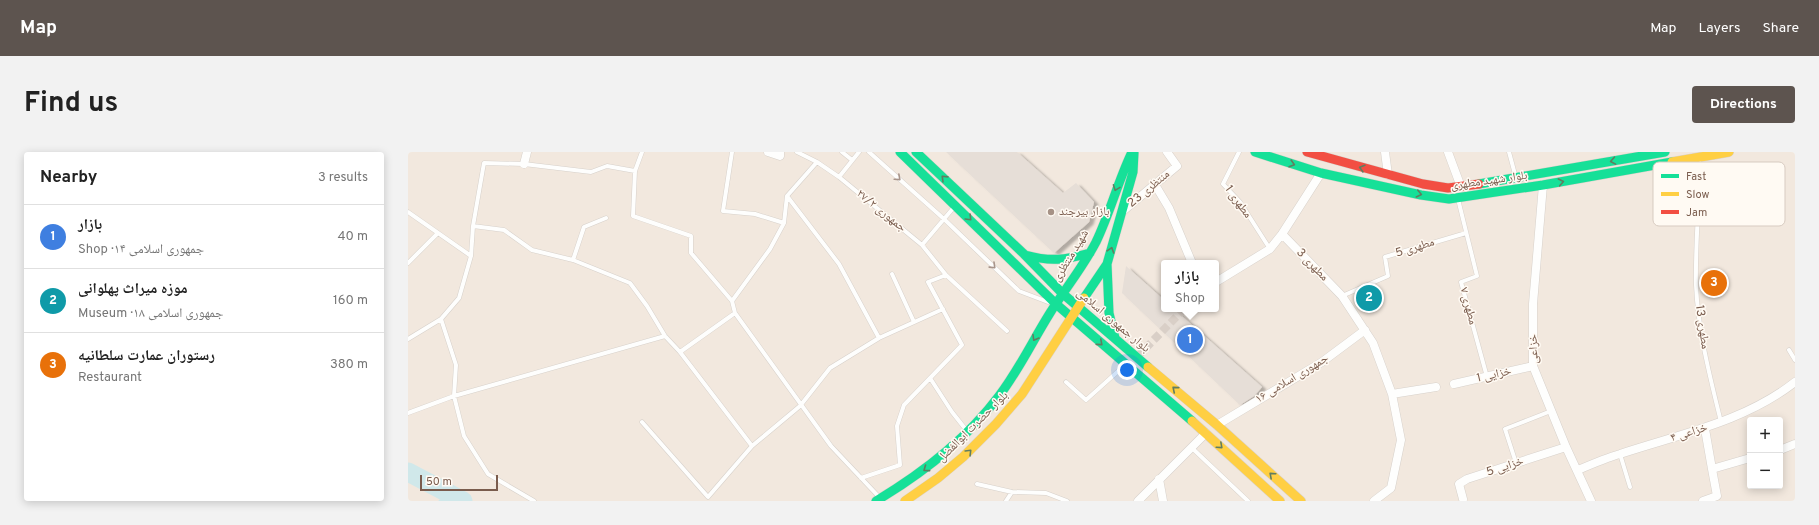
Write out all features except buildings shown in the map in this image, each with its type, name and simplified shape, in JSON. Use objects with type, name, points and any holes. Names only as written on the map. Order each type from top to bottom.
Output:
[{"type":"main road","name":"بلوار جمهوری اسلامی","points":[[900,152],[1056,304],[1125,365],[1206,433],[1280,501]]},
{"type":"main road","name":"بلوار جمهوری اسلامی","points":[[916,152],[1024,254],[1062,294],[1217,425],[1301,501]]},
{"type":"main road","name":"شهید منتظری","points":[[1071,317],[1107,264],[1133,172],[1133,152]]},
{"type":"main road","name":"شهید منتظری","points":[[1056,304],[1090,253],[1133,152]]},
{"type":"main road","name":"بلوار شهید مطهری","points":[[1255,152],[1321,173],[1421,195],[1449,199],[1543,185],[1653,165]]},
{"type":"main road","name":"بلوار شهید مطهری","points":[[1307,152],[1423,184],[1448,188],[1516,178],[1665,152]]},
{"type":"main road","name":"بلوار شهید مطهری","points":[[1671,162],[1729,152]]},
{"type":"main road","points":[[1024,254],[1045,261],[1060,262],[1090,253]]},
{"type":"main road","points":[[1107,264],[1109,313],[1115,338]]},
{"type":"main road","name":"بلوار حضرت ابوالفضل","points":[[878,500],[895,491],[930,466],[981,418],[1013,377],[1056,304]]},
{"type":"main road","name":"بلوار حضرت ابوالفضل","points":[[905,501],[938,478],[956,463],[996,424],[1022,394],[1071,317]]},
{"type":"street","points":[[524,164],[527,152]]},
{"type":"street","points":[[768,152],[780,154]]},
{"type":"street","name":"منتظری 23","points":[[1122,212],[1154,183],[1177,166],[1167,152]]},
{"type":"street","points":[[1385,152],[1388,175]]},
{"type":"street","points":[[1448,152],[1461,187]]},
{"type":"street","points":[[1219,280],[1270,249],[1282,234],[1321,173]]},
{"type":"street","points":[[1154,183],[1169,208],[1191,260]]},
{"type":"street","name":"خزاعی","points":[[1543,185],[1533,304],[1533,366],[1566,447],[1592,501]]},
{"type":"street","name":"مطهری 3","points":[[1282,234],[1342,296],[1373,343],[1392,394],[1401,440],[1391,488],[1374,501]]},
{"type":"street","name":"جمهوری اسلامی ۱۶","points":[[1217,425],[1322,362],[1365,330]]},
{"type":"street","name":"خزایی 1","points":[[1454,384],[1533,366]]},
{"type":"street","name":"خزاعی ۴","points":[[1578,470],[1620,454],[1704,429],[1722,422],[1762,403],[1795,382]]},
{"type":"street","points":[[1392,394],[1436,387]]},
{"type":"street","points":[[1703,501],[1717,496],[1704,429]]},
{"type":"street","points":[[1138,501],[1159,478],[1206,433]]},
{"type":"street","points":[[1783,449],[1795,444]]},
{"type":"street","name":"خزایی 5","points":[[1463,499],[1459,484],[1467,479],[1566,447]]},
{"type":"street","points":[[1712,468],[1747,459]]},
{"type":"street","points":[[1159,478],[1163,501]]},
{"type":"lane","points":[[642,152],[635,171],[634,216],[691,236],[691,253],[732,301],[735,314],[800,406],[831,446],[861,478],[878,500]]},
{"type":"lane","points":[[732,152],[723,211],[755,214],[784,223]]},
{"type":"lane","name":"جمهوری ۲۷/۲","points":[[797,152],[817,162],[840,177],[922,245],[946,275],[1007,331]]},
{"type":"lane","points":[[842,152],[852,160]]},
{"type":"lane","points":[[840,177],[859,152]]},
{"type":"lane","points":[[869,152],[944,219],[1019,291],[1056,304]]},
{"type":"lane","name":"مطهری 1","points":[[1239,152],[1223,184],[1240,202],[1270,249]]},
{"type":"lane","points":[[1509,152],[1516,178]]},
{"type":"lane","name":"مطهری 13","points":[[1699,157],[1699,162]]},
{"type":"lane","points":[[732,301],[770,249],[784,223],[787,196],[817,162]]},
{"type":"lane","points":[[408,332],[410,338],[441,319],[459,298],[471,256],[473,226],[484,163],[524,164],[591,172],[607,166],[635,171]]},
{"type":"lane","points":[[787,196],[839,264],[879,338]]},
{"type":"lane","name":"مطهری ۷","points":[[1458,198],[1477,276],[1461,282],[1487,377]]},
{"type":"lane","points":[[922,245],[956,205]]},
{"type":"lane","points":[[408,212],[471,256]]},
{"type":"lane","points":[[573,260],[584,227],[606,218]]},
{"type":"lane","points":[[473,226],[504,230],[532,250],[573,260],[630,284],[647,306],[665,336],[680,352],[752,446]]},
{"type":"lane","name":"مطهری 13","points":[[1699,226],[1696,284],[1701,332],[1722,422]]},
{"type":"lane","name":"مطهری 5","points":[[1342,296],[1388,276],[1385,257],[1466,233]]},
{"type":"lane","points":[[408,263],[438,234]]},
{"type":"lane","points":[[892,274],[914,322]]},
{"type":"lane","points":[[861,478],[900,466],[896,426],[904,405],[962,345],[928,282],[946,275]]},
{"type":"lane","points":[[642,422],[708,497],[752,446],[800,406],[830,368],[879,338],[943,309]]},
{"type":"lane","points":[[680,352],[735,314]]},
{"type":"lane","points":[[441,319],[456,365],[454,396],[464,436],[488,474],[534,501]]},
{"type":"lane","points":[[408,413],[454,396],[665,336]]},
{"type":"lane","points":[[1789,350],[1795,360]]},
{"type":"lane","points":[[1066,382],[1086,400],[1125,365]]},
{"type":"lane","points":[[930,378],[967,432]]},
{"type":"lane","points":[[1516,463],[1505,429],[1551,411]]},
{"type":"lane","points":[[1191,447],[1248,501]]},
{"type":"lane","points":[[1620,454],[1630,487]]},
{"type":"lane","points":[[977,484],[1012,492],[1046,493],[1067,501]]},
{"type":"lane","points":[[1006,501],[1012,492]]},
{"type":"shaded area","points":[[408,152],[1795,152],[1795,501],[408,501]]},
{"type":"waterway","points":[[408,472],[463,501]]},
{"type":"waterway","points":[[440,501],[462,500]]},
{"type":"tunnel","points":[[1137,357],[1181,312]]},
{"type":"traffic: fast","points":[[900,152],[1056,304],[1192,421]]},
{"type":"traffic: fast","points":[[916,152],[1024,254],[1062,293],[1148,367]]},
{"type":"traffic: fast","points":[[876,501],[910,479],[943,454],[972,427],[999,396],[1096,242],[1132,152]]},
{"type":"traffic: fast","points":[[1255,152],[1321,173],[1421,195],[1449,199],[1543,185],[1653,165]]},
{"type":"traffic: fast","points":[[1479,184],[1665,152]]},
{"type":"traffic: fast","points":[[1084,298],[1107,264],[1133,172],[1134,153]]},
{"type":"traffic: fast","points":[[1025,255],[1043,259],[1058,259],[1090,253]]},
{"type":"traffic: fast","points":[[1107,264],[1109,313],[1115,338]]},
{"type":"traffic: slow","points":[[1672,162],[1729,152]]},
{"type":"traffic: slow","points":[[905,501],[938,478],[963,457],[996,424],[1022,394],[1084,298]]},
{"type":"traffic: slow","points":[[1148,367],[1217,425],[1301,501]]},
{"type":"traffic: slow","points":[[1192,421],[1280,501]]},
{"type":"traffic: jam","points":[[1307,152],[1423,184],[1448,188],[1479,184]]},
{"type":"place","name":"بازار بیرجند","points":[[1051,212]]},
{"type":"place","name":"رستوران عمارت سلطانیه","points":[[1714,283]]},
{"type":"place","name":"موزه میراث پهلوانی","points":[[1369,298]]},
{"type":"place","name":"بازار","points":[[1190,340]]}]
